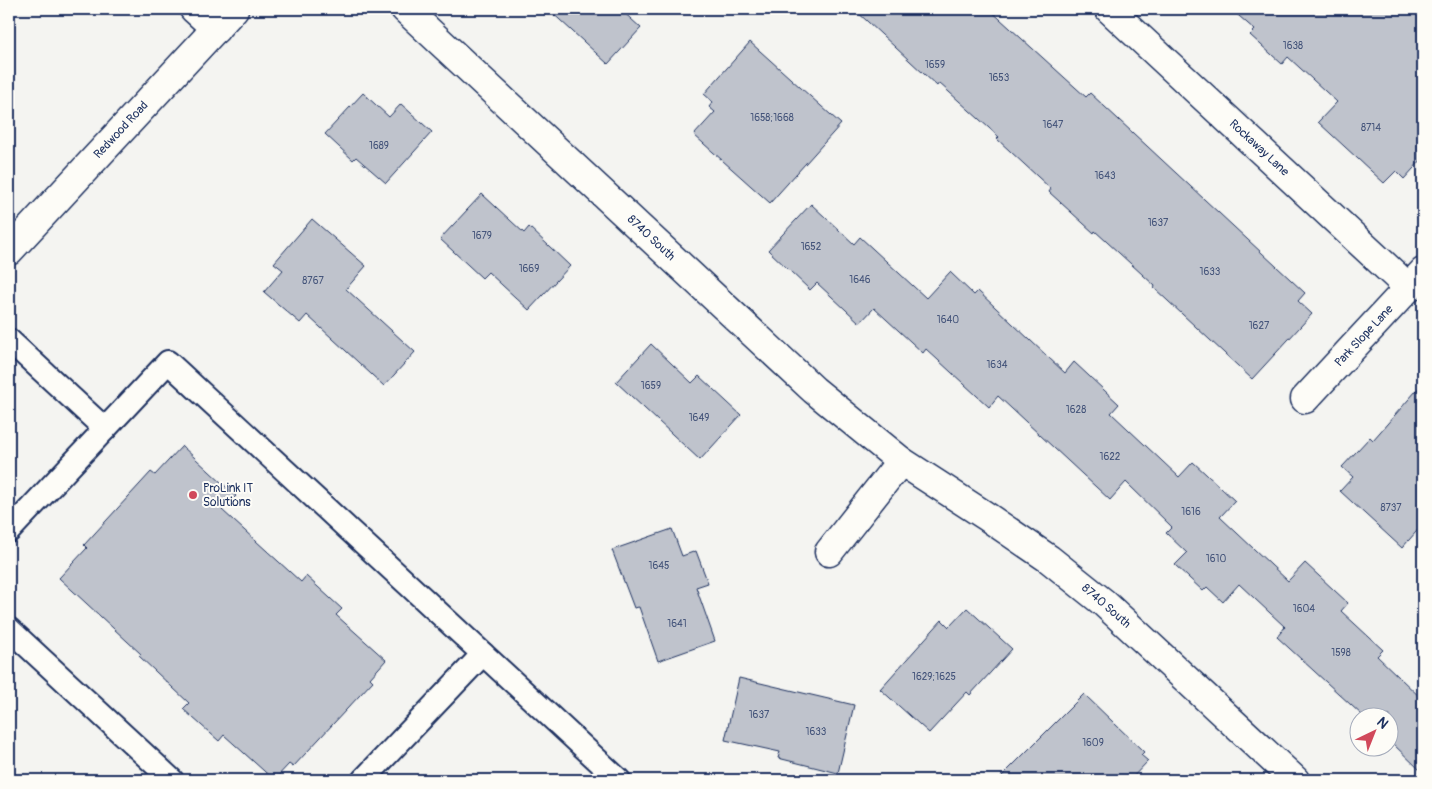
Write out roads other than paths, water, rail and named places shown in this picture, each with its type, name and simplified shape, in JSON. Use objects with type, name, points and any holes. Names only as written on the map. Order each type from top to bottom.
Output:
[{"type":"street","points":[[194,9],[216,28]]},
{"type":"street","name":"Redwood Road","points":[[9,251],[234,9]]},
{"type":"street","name":"8740 South","points":[[405,9],[814,390],[901,462],[986,516],[1056,564],[1104,603],[1290,779]]},
{"type":"street","name":"Rockaway Lane","points":[[1109,9],[1416,280]]},
{"type":"street","name":"Park Slope Lane","points":[[1305,399],[1416,280]]},
{"type":"street","points":[[828,552],[901,462]]},
{"type":"lane","points":[[9,340],[105,429]]},
{"type":"lane","points":[[9,530],[168,362],[619,780]]},
{"type":"lane","points":[[9,629],[172,780]]},
{"type":"lane","points":[[363,780],[483,654]]},
{"type":"place","name":"ProLink IT Solutions","points":[[193,495]]}]
